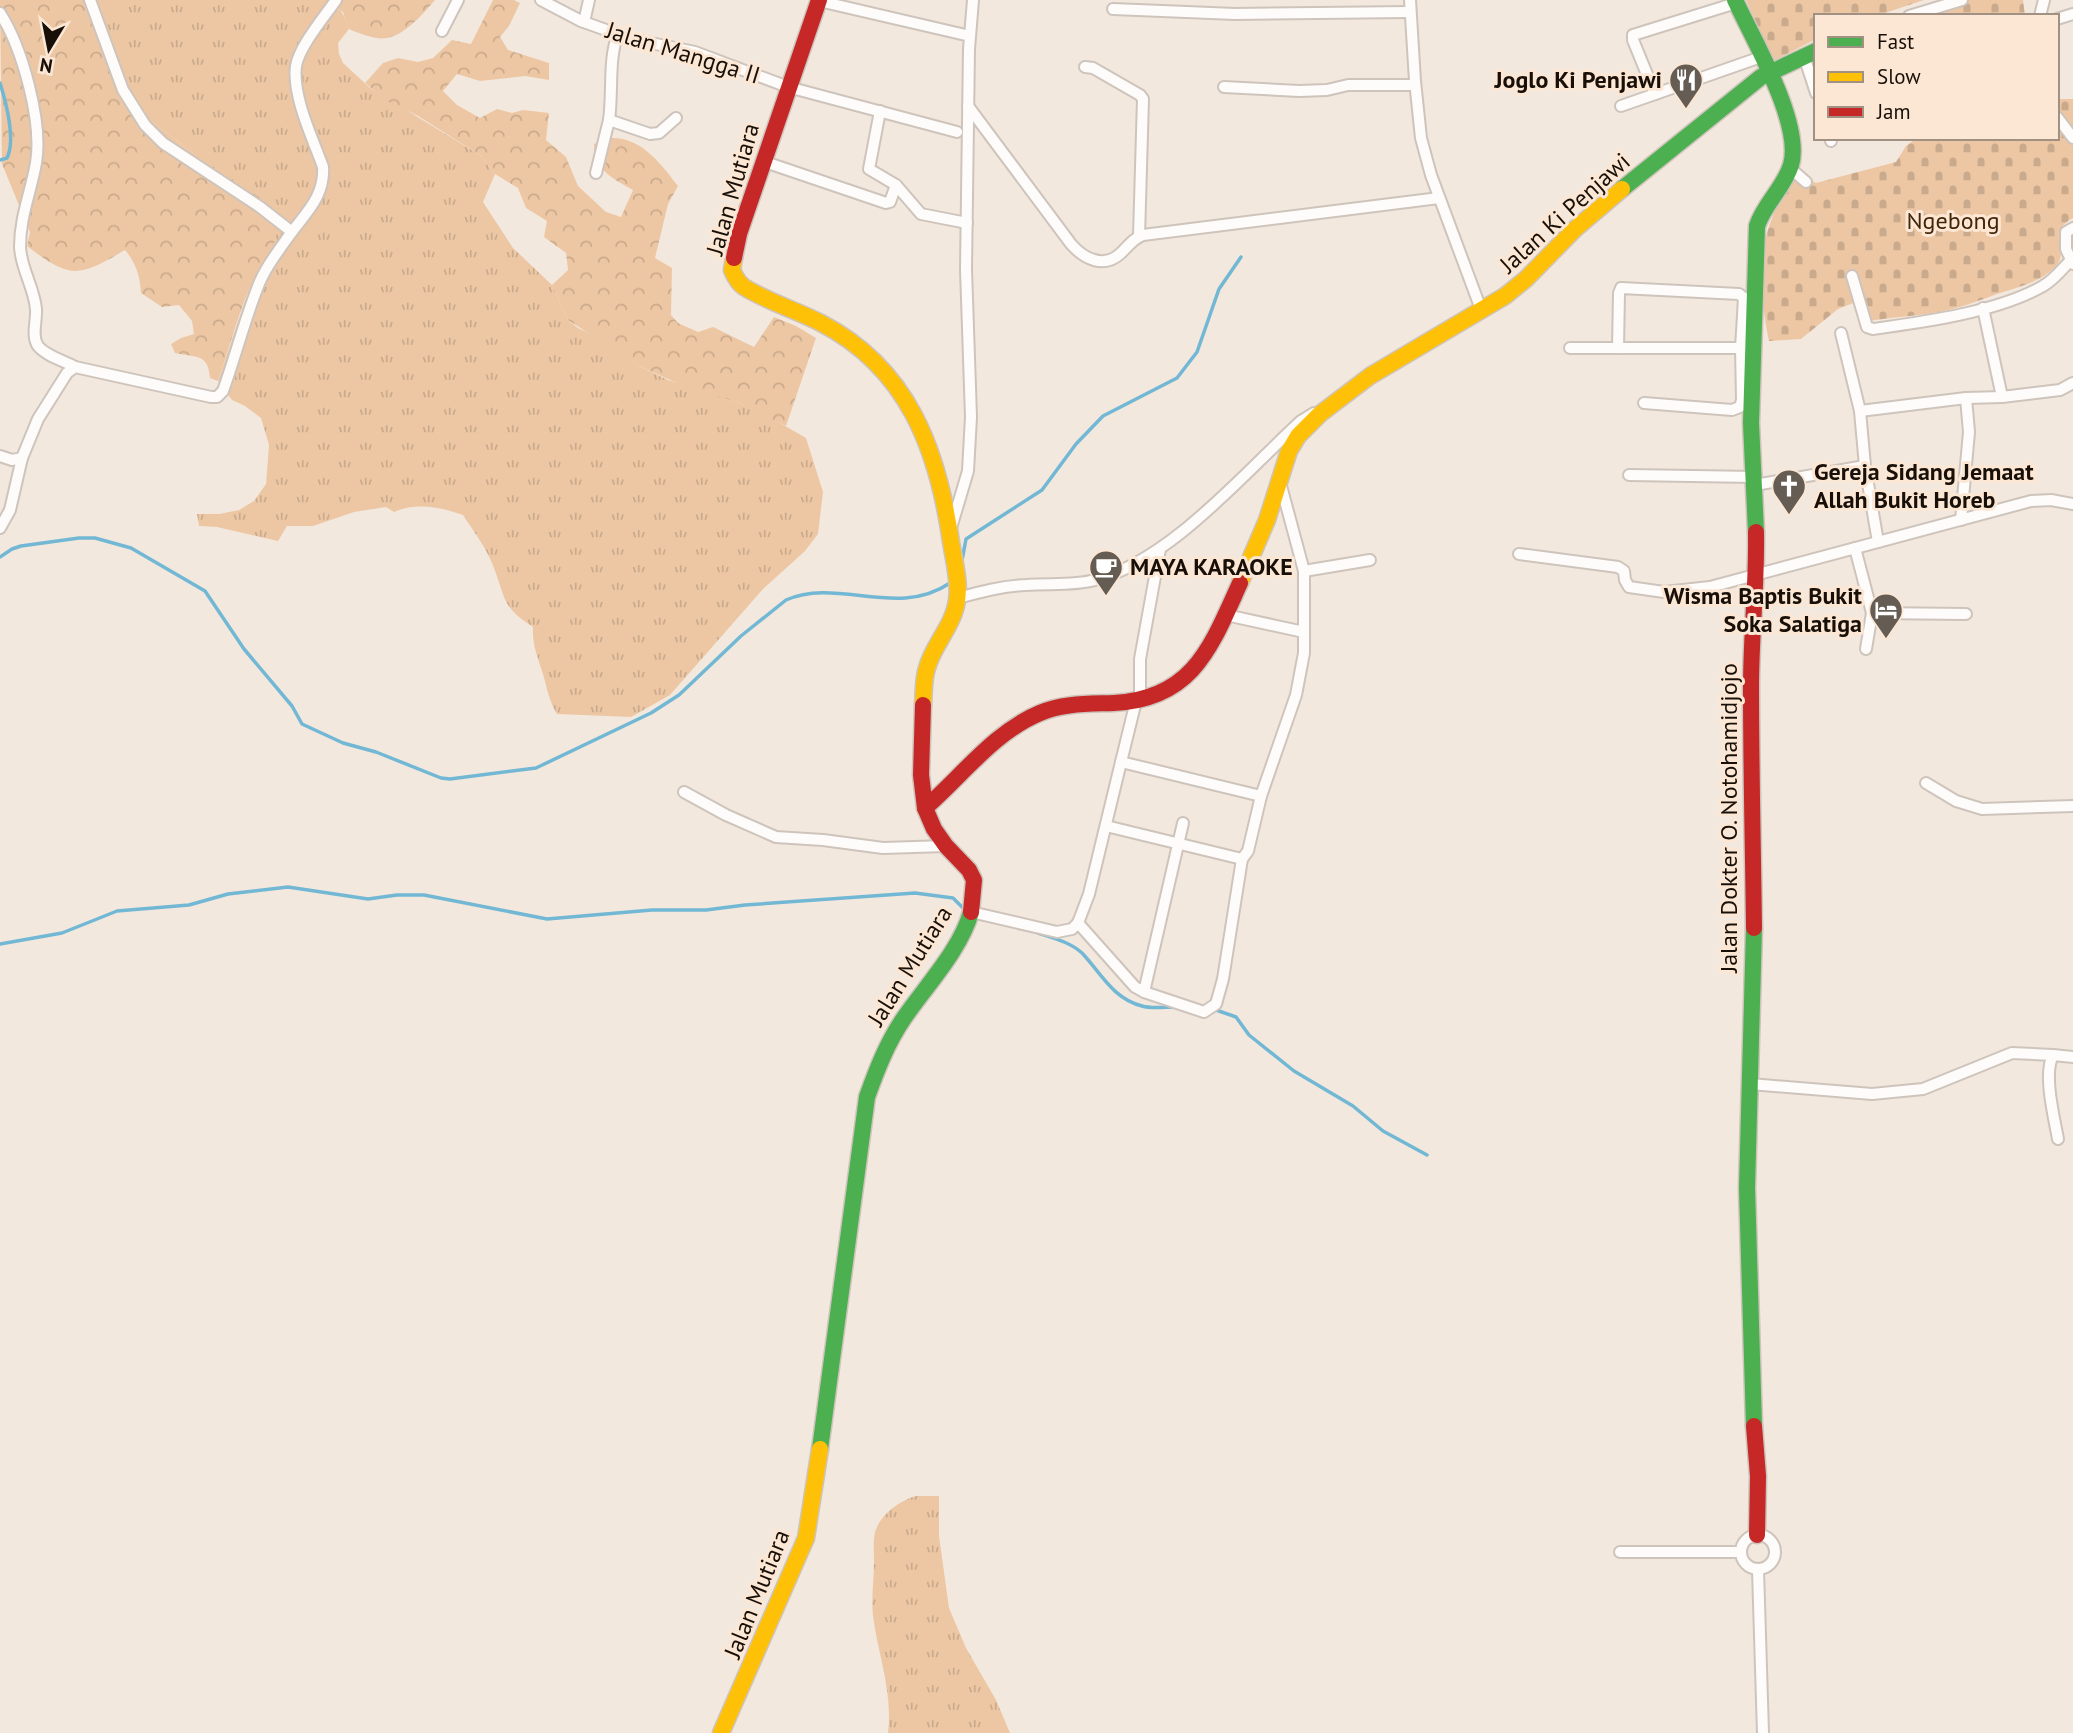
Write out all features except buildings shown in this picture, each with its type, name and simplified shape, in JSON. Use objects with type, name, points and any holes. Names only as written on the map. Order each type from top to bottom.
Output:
[{"type":"street","points":[[90,0],[123,90],[145,125],[163,143],[260,207],[292,232]]},
{"type":"street","points":[[0,13],[10,29],[30,92],[37,126],[36,162],[23,208],[20,249],[36,309],[36,340],[39,347],[75,367],[211,397],[220,396],[257,286],[313,205],[324,180],[323,167],[297,90],[296,65],[317,26],[336,0]]},
{"type":"street","points":[[442,32],[458,0]]},
{"type":"street","name":"Jalan Mangga II","points":[[541,0],[584,22],[631,39],[695,52],[788,87],[957,131]]},
{"type":"street","points":[[584,22],[589,0]]},
{"type":"street","points":[[819,0],[970,36]]},
{"type":"street","name":"Jalan Mutiara","points":[[721,1733],[806,1538],[826,1410],[867,1097],[882,1056],[895,1033],[957,943],[971,913],[974,880],[969,870],[934,829],[925,808],[921,775],[926,667],[955,610],[958,598],[950,531],[933,453],[907,403],[869,353],[843,335],[742,286],[734,278],[732,270],[739,234],[762,161],[819,0]]},
{"type":"street","points":[[950,531],[968,471],[971,418],[967,223],[968,106],[973,0]]},
{"type":"street","points":[[1409,0],[1421,138],[1439,198],[1482,312]]},
{"type":"street","points":[[1916,14],[1962,0]]},
{"type":"street","points":[[1655,94],[1633,35],[1735,1],[1787,116],[1794,152],[1790,168],[1806,182]]},
{"type":"street","points":[[1113,9],[1235,14],[1410,12]]},
{"type":"street","points":[[596,173],[612,100],[612,47],[618,34]]},
{"type":"street","points":[[1810,53],[1814,80]]},
{"type":"street","name":"Jalan Ki Penjawi","points":[[925,808],[1000,738],[1030,718],[1063,706],[1138,701],[1170,690],[1185,677],[1205,652],[1226,614],[1263,531],[1290,448],[1297,437],[1331,405],[1391,363],[1482,312],[1507,294],[1607,201],[1768,73],[1810,53]]},
{"type":"street","points":[[1621,106],[1761,57]]},
{"type":"street","points":[[1085,68],[1093,68],[1142,98],[1139,236]]},
{"type":"street","points":[[1224,87],[1299,91],[1327,90],[1349,85],[1415,85]]},
{"type":"street","points":[[968,106],[1077,250],[1097,261],[1108,261],[1119,255],[1139,236],[1439,198]]},
{"type":"street","points":[[880,111],[868,167],[896,185],[921,214],[967,223]]},
{"type":"street","points":[[608,120],[650,134],[659,134],[676,118]]},
{"type":"street","points":[[2059,120],[2073,138]]},
{"type":"street","points":[[762,161],[886,203],[890,202],[896,185]]},
{"type":"street","name":"Jalan Dokter O. Notohamidjojo","points":[[1757,1535],[1758,1476],[1753,1412],[1747,1202],[1754,950],[1752,634],[1756,575],[1755,481],[1747,348],[1757,226],[1764,205],[1790,168]]},
{"type":"street","points":[[1853,276],[1866,325],[1870,329],[1921,323],[1983,308],[2043,286],[2056,278],[2072,262],[2065,241],[2066,232],[2073,228]]},
{"type":"street","points":[[1618,348],[1621,288],[1742,296],[1744,300],[1747,348],[1742,401],[1737,408],[1644,403]]},
{"type":"street","points":[[1983,308],[2002,397]]},
{"type":"street","points":[[1841,333],[1860,411],[1865,466],[1878,542]]},
{"type":"street","points":[[1570,348],[1747,348]]},
{"type":"street","points":[[0,528],[10,510],[22,458],[38,419],[66,373],[75,367]]},
{"type":"street","points":[[1860,411],[2060,390],[2073,383]]},
{"type":"street","points":[[1961,520],[1969,432],[1966,398]]},
{"type":"street","points":[[958,598],[1005,586],[1097,580],[1160,549],[1204,514],[1301,421],[1331,405]]},
{"type":"street","points":[[0,456],[12,460],[22,458]]},
{"type":"street","points":[[1629,475],[1755,481],[1865,466]]},
{"type":"street","points":[[1078,923],[1135,987],[1199,1011],[1208,1011],[1216,1004],[1223,979],[1242,859],[1248,851],[1261,796],[1296,695],[1304,653],[1304,571],[1279,479]]},
{"type":"street","points":[[1519,554],[1618,567],[1624,571],[1629,587],[1664,592],[1710,587],[2037,500],[2073,504]]},
{"type":"street","points":[[1855,548],[1872,613],[1866,649]]},
{"type":"street","points":[[971,913],[1057,932],[1072,929],[1078,923],[1089,894],[1138,701],[1140,659],[1160,549]]},
{"type":"street","points":[[1304,571],[1370,560]]},
{"type":"street","points":[[1872,613],[1966,614]]},
{"type":"street","points":[[1226,614],[1304,632]]},
{"type":"street","points":[[1121,762],[1261,796]]},
{"type":"street","points":[[1926,783],[1972,807],[2017,809],[2073,806]]},
{"type":"street","points":[[684,792],[726,815],[776,837],[883,848],[946,846]]},
{"type":"street","points":[[1144,992],[1183,823]]},
{"type":"street","points":[[1106,826],[1242,859]]},
{"type":"street","points":[[1750,1084],[1872,1094],[1898,1092],[1923,1089],[2012,1053],[2073,1057]]},
{"type":"street","points":[[2053,1055],[2049,1080],[2058,1139]]},
{"type":"street","points":[[1757,1535],[1768,1538],[1776,1552],[1769,1566],[1758,1570],[1747,1566],[1740,1552],[1746,1540],[1757,1535]]},
{"type":"street","points":[[1620,1552],[1740,1552]]},
{"type":"street","points":[[1758,1570],[1763,1733]]},
{"type":"green space","points":[[0,0],[94,0],[119,74],[142,114],[193,153],[271,205],[276,217],[275,240],[247,294],[218,381],[210,378],[204,360],[175,353],[171,344],[194,334],[192,321],[179,305],[162,307],[141,293],[137,270],[125,250],[96,266],[75,271],[54,264],[27,246],[30,232],[2,164]]},
{"type":"green space","points":[[94,0],[321,0],[336,8],[345,17],[349,29],[338,43],[343,63],[370,88],[480,155],[495,174],[483,202],[513,248],[552,285],[568,320],[639,366],[668,380],[738,402],[806,438],[823,492],[818,534],[805,551],[763,589],[670,695],[631,717],[557,714],[535,649],[533,627],[506,602],[488,554],[463,515],[428,507],[411,507],[394,512],[386,507],[354,512],[313,526],[287,526],[278,541],[217,527],[199,526],[197,514],[239,510],[254,501],[266,484],[269,445],[261,418],[232,400],[218,381],[248,292],[271,252],[193,153],[142,114],[119,74]]},
{"type":"green space","points":[[321,0],[435,0],[407,28],[394,36],[383,38],[349,29],[343,12]]},
{"type":"green space","points":[[493,0],[514,0],[520,3],[509,26],[500,37],[508,50],[549,63],[549,80],[525,76],[480,81],[457,74],[443,91],[457,105],[480,118],[497,109],[512,113],[523,110],[549,113],[546,140],[566,157],[578,186],[606,212],[621,217],[633,190],[611,177],[601,167],[594,144],[608,138],[621,139],[650,153],[678,186],[668,204],[655,258],[672,268],[671,315],[678,323],[698,332],[713,327],[754,347],[774,317],[816,338],[786,426],[738,402],[688,388],[639,366],[568,320],[552,285],[568,270],[566,253],[544,237],[547,221],[526,208],[518,188],[495,174],[480,155],[418,116],[387,101],[365,83],[383,63],[398,58],[418,62],[433,58],[452,40],[471,44]]},
{"type":"green space","points":[[1746,0],[1924,0],[1882,14],[1814,14],[1814,40],[1773,61]]},
{"type":"green space","points":[[1939,0],[2023,0],[2025,14],[1945,14]]},
{"type":"green space","name":"Ngebong","points":[[2059,99],[2073,99],[2073,218],[2060,230],[2059,262],[2042,277],[1955,308],[1867,321],[1856,302],[1838,309],[1801,339],[1769,341],[1762,287],[1764,246],[1772,219],[1791,178],[1800,175],[1816,183],[1896,162],[1906,146],[1914,140],[2059,140]]},
{"type":"green space","points":[[916,1496],[939,1496],[939,1536],[949,1608],[966,1648],[996,1700],[1010,1733],[888,1733],[887,1688],[872,1609],[874,1538],[878,1525],[889,1511]]},
{"type":"waterway","points":[[0,83],[11,141],[7,158],[0,160]]},
{"type":"waterway","points":[[961,566],[966,539],[1042,490],[1076,444],[1103,416],[1177,378],[1197,352],[1219,289],[1241,257]]},
{"type":"waterway","points":[[0,557],[21,546],[79,538],[95,538],[131,548],[205,591],[244,649],[292,706],[302,724],[343,743],[450,779],[536,768],[651,713],[679,695],[741,636],[786,600],[806,594],[826,593],[909,598],[930,593],[950,583]]},
{"type":"waterway","points":[[0,944],[62,933],[117,911],[189,905],[228,894],[288,887],[368,899],[424,895],[547,919],[652,910],[706,910],[915,893],[953,898],[967,912]]},
{"type":"waterway","points":[[1038,933],[1077,949],[1115,991],[1132,1003],[1150,1007],[1174,1007]]},
{"type":"waterway","points":[[1216,1010],[1236,1017],[1249,1035],[1294,1071],[1353,1106],[1383,1131],[1427,1155]]},
{"type":"traffic: fast","points":[[1735,0],[1774,82],[1790,127],[1793,148],[1788,173],[1757,226],[1751,423],[1756,532]]},
{"type":"traffic: fast","points":[[1622,189],[1761,77],[1814,52]]},
{"type":"traffic: fast","points":[[820,1449],[867,1097],[892,1037],[951,953],[971,912]]},
{"type":"traffic: fast","points":[[1754,928],[1747,1188],[1754,1426]]},
{"type":"traffic: slow","points":[[1240,583],[1267,520],[1289,451],[1298,436],[1320,414],[1370,376],[1505,296],[1526,279],[1575,229],[1622,189]]},
{"type":"traffic: slow","points":[[734,258],[732,270],[744,287],[821,323],[851,342],[876,363],[897,388],[914,415],[927,444],[945,508],[958,593],[952,618],[927,668],[923,705]]},
{"type":"traffic: slow","points":[[721,1733],[806,1538],[820,1449]]},
{"type":"traffic: jam","points":[[734,258],[739,234],[819,0]]},
{"type":"traffic: jam","points":[[1754,928],[1751,687],[1756,532]]},
{"type":"traffic: jam","points":[[925,808],[993,743],[1023,721],[1058,707],[1141,699],[1163,692],[1181,680],[1196,666],[1208,648],[1240,583]]},
{"type":"traffic: jam","points":[[923,705],[921,775],[925,808],[934,829],[969,870],[974,880],[971,912]]},
{"type":"traffic: jam","points":[[1754,1426],[1758,1476],[1757,1535]]},
{"type":"place","name":"Joglo Ki Penjawi","points":[[1686,110]]},
{"type":"place","name":"Gereja Sidang Jemaat Allah Bukit Horeb","points":[[1789,516]]},
{"type":"place","name":"MAYA KARAOKE","points":[[1106,597]]},
{"type":"place","name":"Wisma Baptis Bukit Soka Salatiga","points":[[1886,640]]}]
